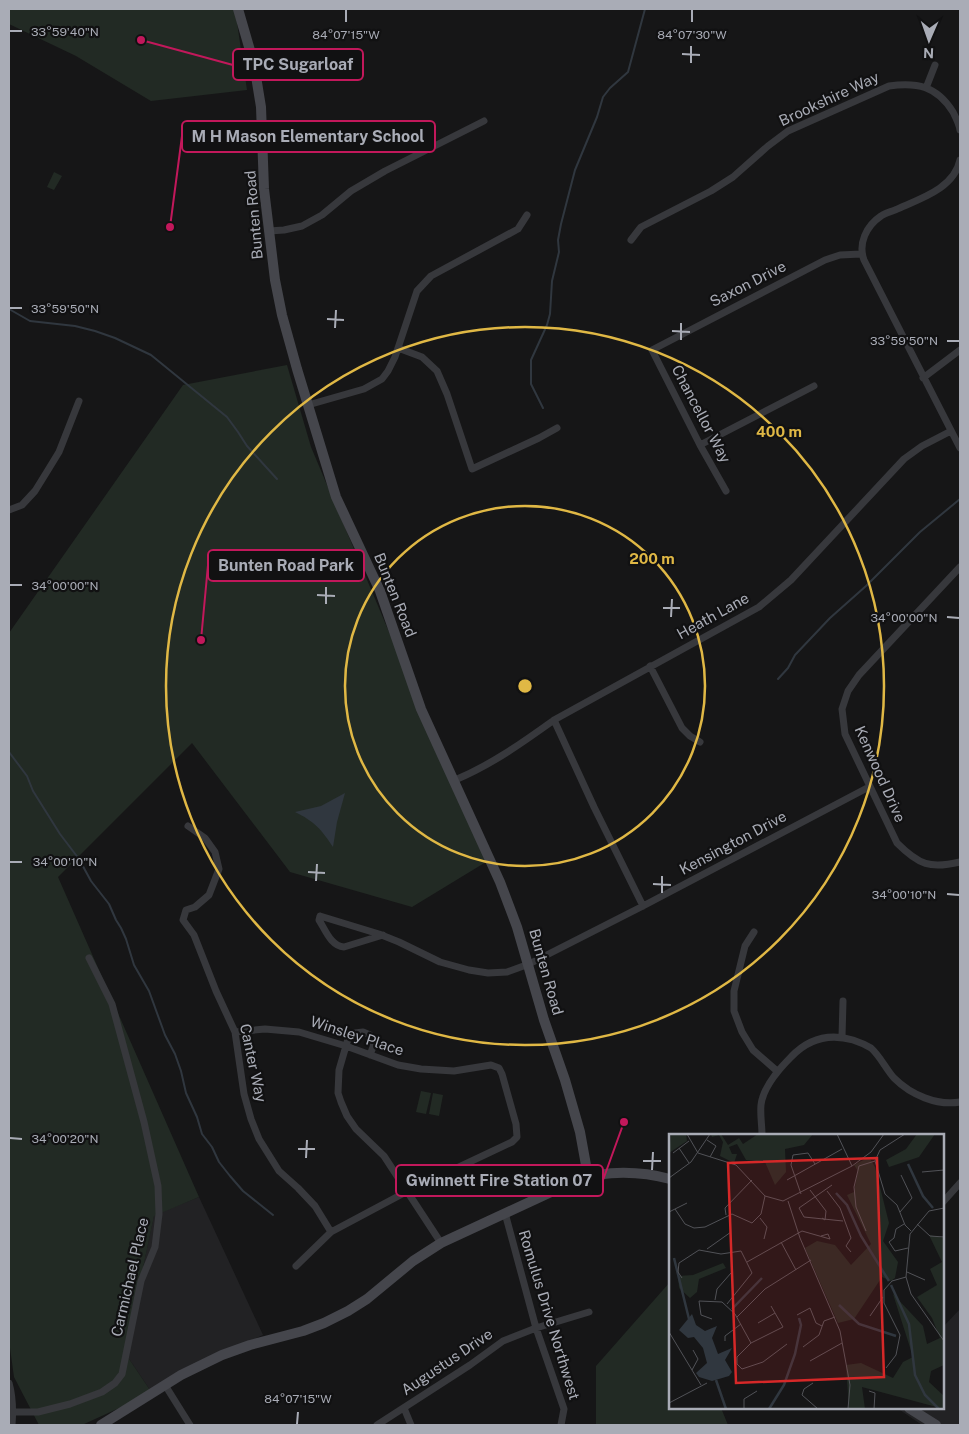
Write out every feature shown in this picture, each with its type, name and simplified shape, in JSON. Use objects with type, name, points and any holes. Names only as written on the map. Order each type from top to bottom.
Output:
[{"type":"street","name":"Bunten Road","points":[[238,9],[254,64],[261,107],[264,189],[269,231],[279,300],[297,369],[336,497],[380,592],[421,709],[500,882],[517,927],[544,1020],[565,1080],[580,1132],[588,1176]]},
{"type":"street","points":[[926,88],[935,65]]},
{"type":"street","name":"Brookshire Way","points":[[631,240],[641,227],[711,192],[733,177],[788,131],[889,86],[917,85],[936,93],[947,102],[959,122],[960,130]]},
{"type":"street","points":[[269,231],[302,226],[322,215],[350,191],[484,121]]},
{"type":"street","points":[[960,160],[949,181],[936,192],[881,216],[869,227],[864,238],[861,254],[960,448]]},
{"type":"street","points":[[308,405],[364,389],[382,379],[388,371],[398,348],[408,313],[417,291],[431,276],[518,229],[527,215]]},
{"type":"street","name":"Saxon Drive","points":[[652,350],[825,260],[840,255],[861,254]]},
{"type":"street","points":[[398,348],[422,357],[437,371],[447,394],[472,469],[557,428]]},
{"type":"street","name":"Chancellor Way","points":[[652,350],[700,445],[726,491]]},
{"type":"street","points":[[924,378],[960,350]]},
{"type":"street","points":[[700,445],[814,386]]},
{"type":"street","points":[[9,510],[22,505],[35,491],[59,452],[79,401]]},
{"type":"street","name":"Heath Lane","points":[[454,780],[475,772],[554,720],[759,606],[791,580],[904,459],[922,446],[951,431]]},
{"type":"street","name":"Kenwood Drive","points":[[960,567],[859,675],[848,691],[842,709],[844,734],[897,843],[910,856],[920,862],[942,866],[960,862]]},
{"type":"street","points":[[650,666],[682,728],[700,742]]},
{"type":"street","points":[[554,720],[602,824],[643,906]]},
{"type":"street","name":"Kensington Drive","points":[[383,935],[344,947],[338,947],[334,944],[319,920],[320,916],[383,935],[440,962],[488,973],[507,972],[528,964],[643,906],[869,787]]},
{"type":"street","name":"Canter Way","points":[[188,826],[205,838],[214,852],[219,868],[209,895],[195,907],[186,910],[183,920],[194,935],[218,996],[235,1032],[244,1094],[251,1119],[259,1139],[279,1171],[315,1206],[331,1232]]},
{"type":"street","points":[[754,932],[745,946],[734,992],[734,1011],[742,1032],[752,1050],[777,1071]]},
{"type":"street","name":"Carmichael Place","points":[[12,1412],[38,1412],[70,1404],[102,1392],[115,1383],[122,1374],[141,1281],[155,1247],[159,1214],[158,1186],[148,1140],[112,1004],[89,958]]},
{"type":"street","points":[[842,1037],[843,1001]]},
{"type":"street","name":"Winsley Place","points":[[235,1032],[265,1029],[299,1032],[346,1046],[398,1066],[420,1069],[454,1071],[491,1065],[499,1068],[502,1074],[516,1124],[517,1137],[512,1142],[406,1192],[331,1232],[296,1266]]},
{"type":"street","points":[[370,1055],[373,1047],[373,1040],[370,1035],[363,1032],[355,1033],[348,1039],[339,1070],[338,1093],[341,1102],[347,1116],[356,1129],[384,1156],[441,1243]]},
{"type":"street","points":[[762,1134],[761,1104],[777,1071],[796,1052],[811,1042],[827,1037],[842,1037],[871,1048],[894,1078],[922,1098],[945,1102],[960,1102]]},
{"type":"street","points":[[100,1425],[181,1375],[222,1355],[250,1345],[303,1331],[332,1319],[367,1299],[413,1261],[441,1243],[588,1176],[624,1173],[656,1175],[669,1179]]},
{"type":"street","points":[[944,1201],[960,1184]]},
{"type":"street","name":"Romulus Drive Northwest","points":[[505,1213],[536,1328],[564,1409],[560,1425]]},
{"type":"street","name":"Augustus Drive","points":[[377,1425],[503,1341],[536,1328],[589,1312]]},
{"type":"street","points":[[9,1383],[12,1425]]},
{"type":"street","points":[[165,1385],[190,1425]]},
{"type":"street","points":[[404,1408],[411,1425]]},
{"type":"street","points":[[910,1409],[936,1425]]},
{"type":"shaded area","points":[[9,9],[235,9],[247,90],[151,101],[76,56],[9,24]]},
{"type":"shaded area","points":[[54,172],[62,176],[54,190],[47,187]]},
{"type":"shaded area","points":[[287,365],[311,447],[486,862],[412,907],[290,872],[192,743],[58,877],[199,1197],[154,1216],[125,1353],[152,1393],[82,1425],[39,1425],[14,1377],[9,1341],[9,633],[183,385]]},
{"type":"shaded area","points":[[345,793],[337,822],[333,847],[317,826],[295,812],[321,806]]},
{"type":"shaded area","points":[[421,1091],[431,1093],[426,1114],[416,1112]]},
{"type":"shaded area","points":[[433,1093],[443,1095],[439,1116],[429,1114]]},
{"type":"shaded area","points":[[199,1197],[263,1335],[207,1360],[152,1393],[125,1353],[154,1215]]},
{"type":"shaded area","points":[[669,1283],[669,1409],[721,1409],[728,1425],[596,1425],[596,1366]]},
{"type":"shaded area","points":[[960,1309],[960,1425],[922,1425],[898,1409],[944,1409],[944,1326]]},
{"type":"waterway","points":[[543,408],[531,384],[531,360],[550,314],[552,281],[559,252],[558,240],[561,224],[575,170],[597,117],[603,97],[628,72],[645,9]]},
{"type":"waterway","points":[[9,309],[30,321],[75,326],[95,331],[151,355],[227,417],[247,446],[277,479]]},
{"type":"waterway","points":[[778,679],[788,668],[795,655],[830,618],[866,586],[920,532],[960,499]]},
{"type":"waterway","points":[[9,752],[27,776],[33,791],[60,834],[79,859],[91,881],[109,904],[126,939],[134,965],[149,991],[165,1035],[175,1054],[186,1093],[197,1117],[202,1134],[212,1147],[219,1162],[243,1191],[273,1215]]},
{"type":"place","name":"TPC Sugarloaf","points":[[141,40]]},
{"type":"place","name":"M H Mason Elementary School","points":[[170,227]]},
{"type":"place","name":"Bunten Road Park","points":[[201,640]]},
{"type":"place","name":"Gwinnett Fire Station 07","points":[[624,1122]]}]
